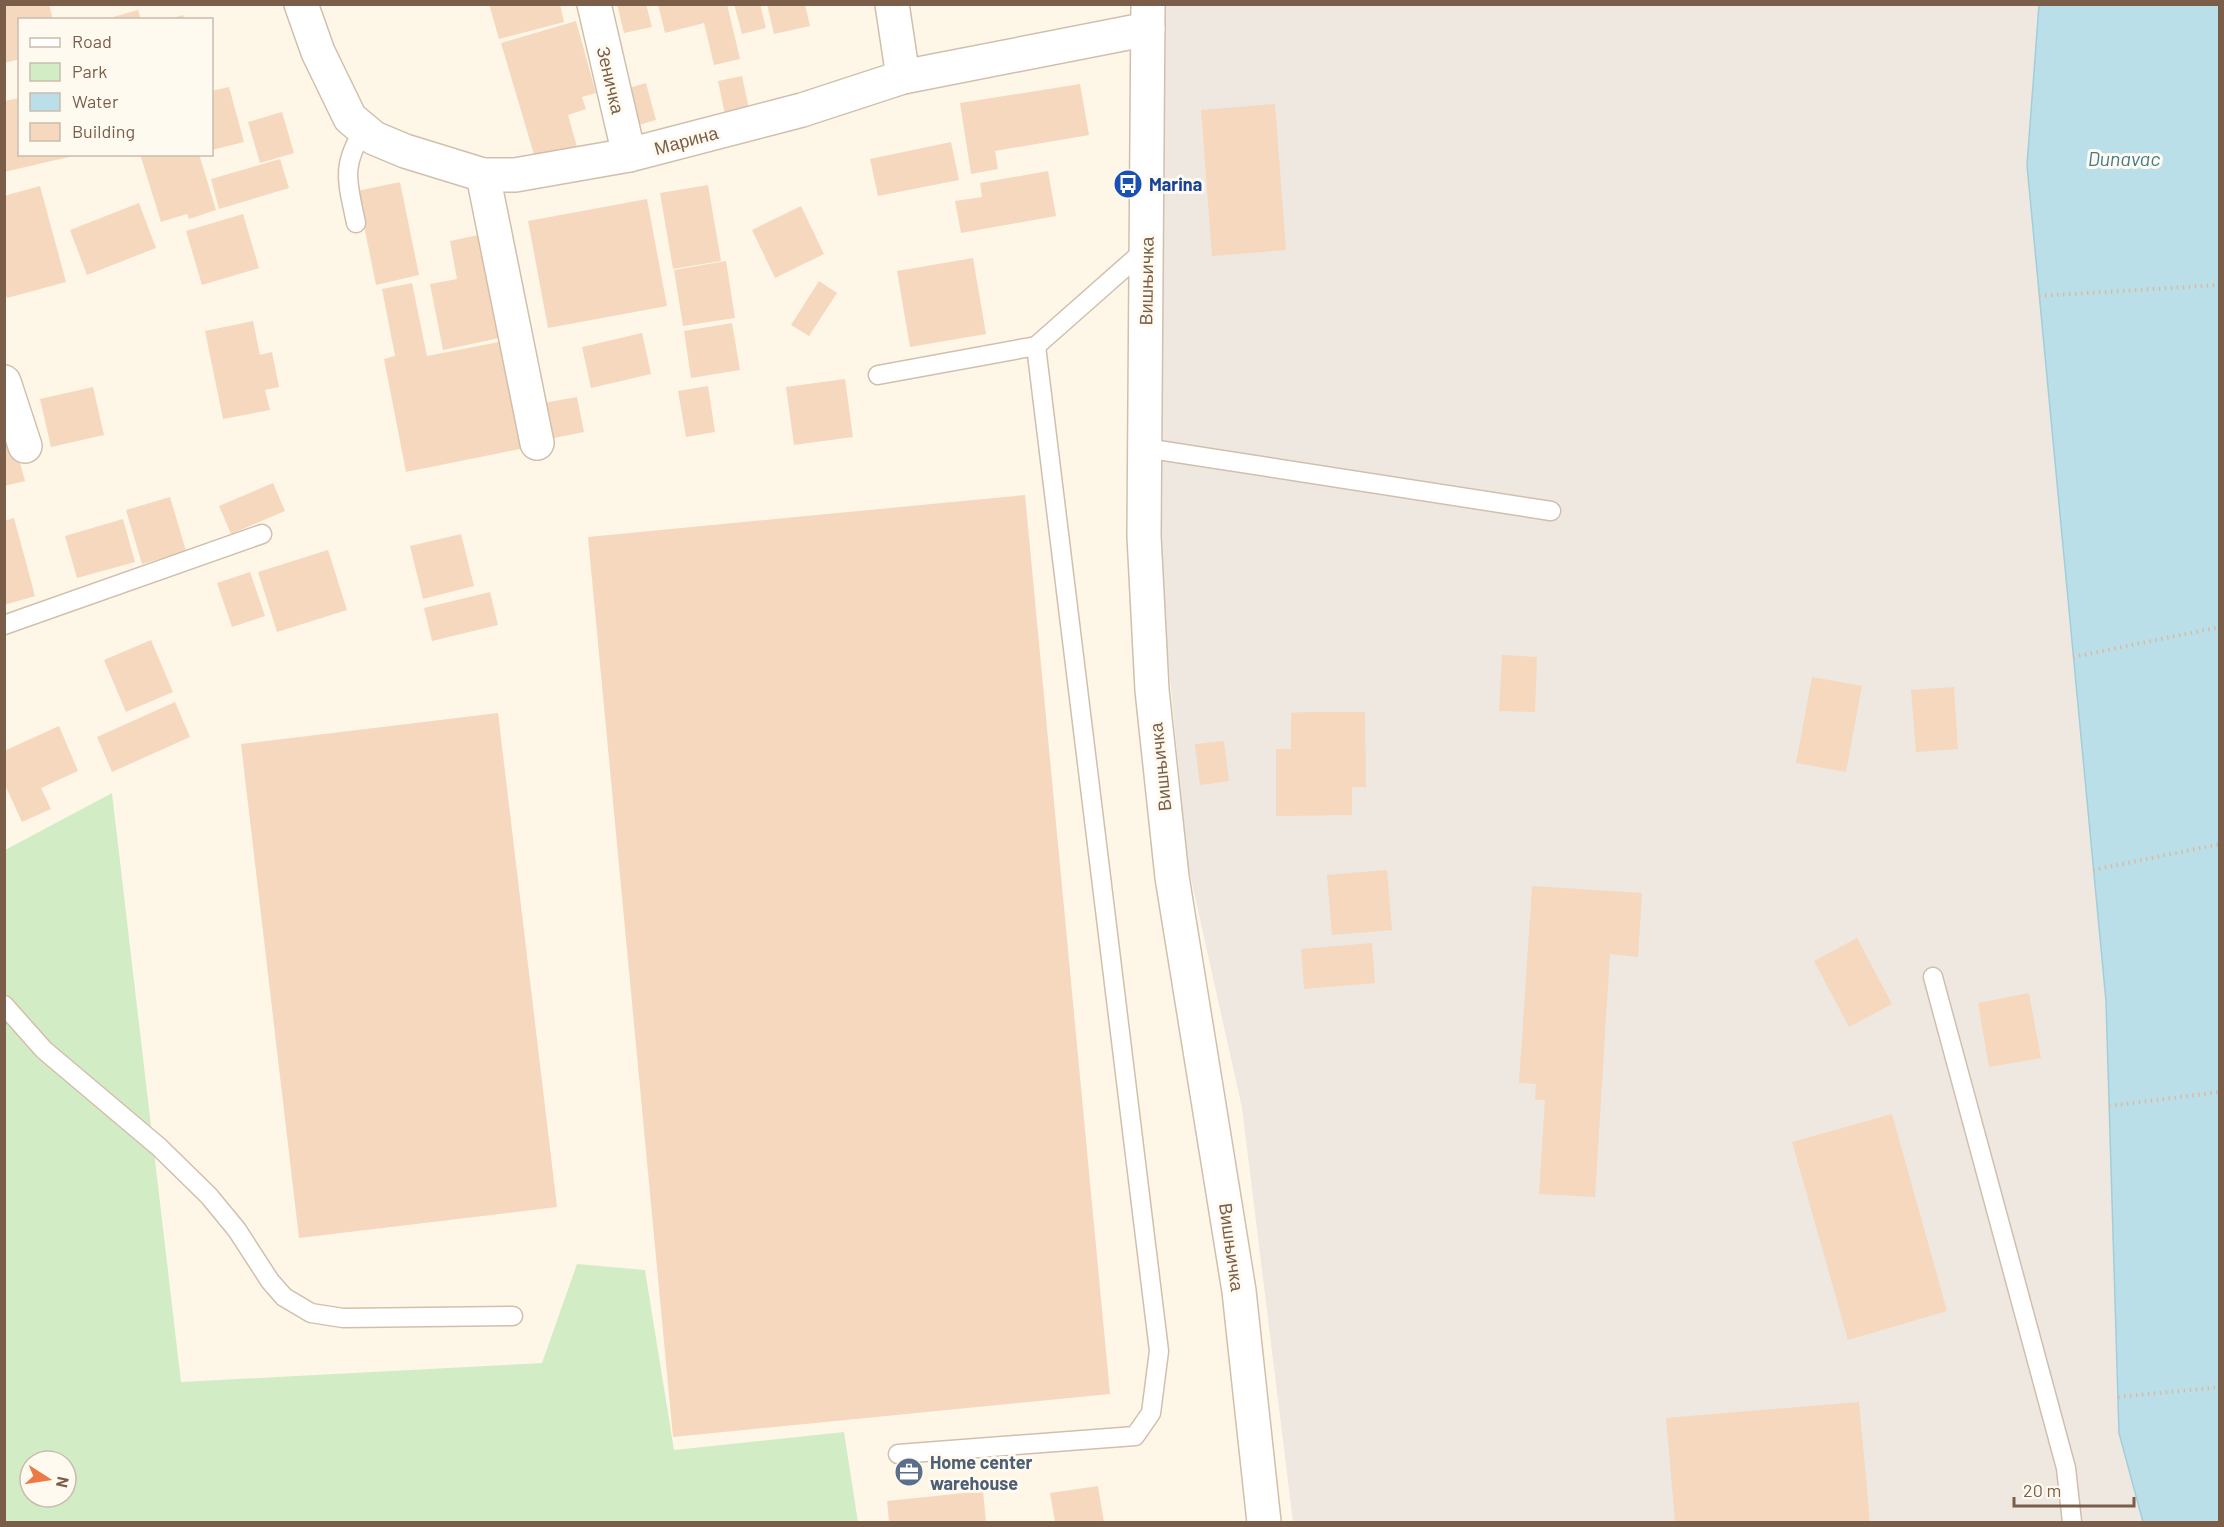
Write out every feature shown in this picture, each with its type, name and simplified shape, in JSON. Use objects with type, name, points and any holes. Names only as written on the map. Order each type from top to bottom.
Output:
[{"type":"street","name":"Марина","points":[[301,4],[337,94],[350,118],[364,130],[405,151],[483,175],[515,175],[629,155],[802,110],[903,77],[1148,17]]},
{"type":"street","name":"Зеничка","points":[[594,4],[629,155]]},
{"type":"street","points":[[892,4],[903,77]]},
{"type":"street","name":"Вишњичка","points":[[1148,17],[1144,536],[1147,614],[1172,877],[1239,1292],[1264,1522]]},
{"type":"street","points":[[483,175],[537,443]]},
{"type":"street","points":[[4,382],[25,446]]},
{"type":"lane","points":[[356,223],[348,178],[349,157],[364,130]]},
{"type":"lane","points":[[878,375],[1035,346],[1147,248]]},
{"type":"lane","points":[[898,1454],[1135,1436],[1151,1413],[1159,1351],[1035,346]]},
{"type":"lane","points":[[1145,448],[1551,511]]},
{"type":"lane","points":[[4,625],[261,534]]},
{"type":"lane","points":[[1933,977],[2066,1468],[2072,1522]]},
{"type":"lane","points":[[4,1005],[44,1050],[159,1147],[208,1196],[237,1230],[270,1281],[284,1297],[311,1313],[343,1318],[513,1316]]},
{"type":"path","points":[[2039,296],[2220,285]]},
{"type":"path","points":[[2073,657],[2220,627]]},
{"type":"path","points":[[2093,870],[2220,844]]},
{"type":"path","points":[[2109,1106],[2220,1092]]},
{"type":"path","points":[[2118,1397],[2220,1387]]},
{"type":"shaded area","points":[[1155,5],[2039,5],[2027,165],[2106,1001],[2119,1433],[2143,1522],[1293,1522],[1242,1108],[1188,865],[1153,502]]},
{"type":"green space","points":[[112,793],[181,1382],[542,1363],[577,1264],[645,1270],[674,1450],[844,1432],[858,1522],[5,1522],[5,850]]},
{"type":"water","name":"Dunavac","points":[[2039,5],[2219,5],[2219,1522],[2143,1522],[2119,1433],[2106,1001],[2027,165]]},
{"type":"building","points":[[4,4],[49,4],[52,18],[18,18],[18,60],[4,63]]},
{"type":"building","points":[[489,4],[560,4],[564,22],[499,39]]},
{"type":"building","points":[[617,4],[646,4],[652,27],[624,33]]},
{"type":"building","points":[[658,4],[727,4],[740,59],[714,65],[704,23],[665,33]]},
{"type":"building","points":[[734,4],[760,4],[766,28],[742,34]]},
{"type":"building","points":[[767,4],[805,4],[810,26],[774,34]]},
{"type":"building","points":[[138,10],[140,18],[110,18]]},
{"type":"building","points":[[576,21],[596,93],[582,97],[586,109],[568,115],[577,147],[535,158],[501,43]]},
{"type":"building","points":[[742,76],[751,118],[727,124],[718,81]]},
{"type":"building","points":[[646,83],[656,120],[635,126],[625,89]]},
{"type":"building","points":[[1080,84],[1089,135],[995,151],[998,169],[971,174],[960,103]]},
{"type":"building","points":[[229,87],[244,142],[213,150],[213,91]]},
{"type":"building","points":[[18,98],[18,156],[69,157],[4,172],[4,101]]},
{"type":"building","points":[[1275,104],[1286,250],[1212,256],[1201,110]]},
{"type":"building","points":[[282,112],[294,153],[260,163],[248,122]]},
{"type":"building","points":[[951,142],[959,180],[878,196],[870,159]]},
{"type":"building","points":[[141,156],[200,156],[216,210],[189,219],[187,214],[161,222]]},
{"type":"building","points":[[280,159],[289,188],[219,209],[211,179]]},
{"type":"building","points":[[1048,171],[1056,216],[961,233],[955,201],[982,197],[980,183]]},
{"type":"building","points":[[400,182],[419,275],[376,285],[357,191]]},
{"type":"building","points":[[708,185],[721,261],[673,269],[660,193]]},
{"type":"building","points":[[40,186],[66,282],[7,298],[4,289],[4,196]]},
{"type":"building","points":[[647,199],[667,306],[548,328],[528,221]]},
{"type":"building","points":[[139,203],[156,248],[87,275],[70,230]]},
{"type":"building","points":[[801,206],[824,254],[775,278],[752,230]]},
{"type":"building","points":[[243,214],[259,268],[202,285],[186,231]]},
{"type":"building","points":[[483,234],[504,337],[443,350],[430,284],[457,279],[450,241]]},
{"type":"building","points":[[973,258],[986,334],[910,347],[897,271]]},
{"type":"building","points":[[726,261],[735,318],[683,326],[674,270]]},
{"type":"building","points":[[819,281],[837,293],[809,336],[791,325]]},
{"type":"building","points":[[412,283],[427,356],[504,341],[525,448],[406,472],[384,359],[395,356],[382,289]]},
{"type":"building","points":[[253,321],[260,355],[272,352],[279,387],[265,390],[270,410],[223,419],[205,331]]},
{"type":"building","points":[[732,323],[740,370],[691,378],[684,331]]},
{"type":"building","points":[[642,333],[651,374],[591,388],[582,347]]},
{"type":"building","points":[[845,379],[853,437],[794,445],[786,387]]},
{"type":"building","points":[[708,386],[715,432],[686,437],[678,391]]},
{"type":"building","points":[[93,387],[104,435],[51,447],[40,399]]},
{"type":"building","points":[[577,397],[584,432],[544,440],[537,404]]},
{"type":"building","points":[[9,423],[25,481],[4,486],[4,425]]},
{"type":"building","points":[[273,483],[285,511],[231,534],[219,506]]},
{"type":"building","points":[[1025,495],[1110,1394],[673,1437],[588,537]]},
{"type":"building","points":[[170,497],[186,551],[142,564],[126,510]]},
{"type":"building","points":[[14,518],[35,596],[4,605],[4,521]]},
{"type":"building","points":[[123,519],[135,562],[77,578],[65,536]]},
{"type":"building","points":[[461,534],[474,586],[423,599],[410,546]]},
{"type":"building","points":[[328,550],[347,610],[277,632],[258,572]]},
{"type":"building","points":[[250,572],[265,616],[232,627],[217,583]]},
{"type":"building","points":[[490,592],[498,625],[432,641],[424,608]]},
{"type":"building","points":[[151,640],[173,692],[126,712],[104,660]]},
{"type":"building","points":[[1502,655],[1537,657],[1535,712],[1499,711]]},
{"type":"building","points":[[1812,677],[1862,686],[1846,772],[1796,763]]},
{"type":"building","points":[[1954,687],[1958,749],[1916,752],[1911,690]]},
{"type":"building","points":[[175,702],[190,737],[112,772],[97,737]]},
{"type":"building","points":[[1365,712],[1366,787],[1352,787],[1352,815],[1276,816],[1276,749],[1291,749],[1291,713]]},
{"type":"building","points":[[498,713],[557,1207],[299,1238],[241,744]]},
{"type":"building","points":[[59,726],[78,771],[41,788],[51,809],[22,822],[4,783],[4,751]]},
{"type":"building","points":[[1224,741],[1229,781],[1200,785],[1195,744]]},
{"type":"building","points":[[1387,870],[1392,930],[1332,935],[1327,875]]},
{"type":"building","points":[[1532,886],[1642,893],[1638,957],[1610,954],[1595,1197],[1539,1194],[1545,1100],[1535,1100],[1536,1084],[1519,1083]]},
{"type":"building","points":[[1857,938],[1892,1004],[1849,1027],[1814,961]]},
{"type":"building","points":[[1372,943],[1375,983],[1304,989],[1301,949]]},
{"type":"building","points":[[2029,993],[2041,1058],[1989,1067],[1978,1003]]},
{"type":"building","points":[[1892,1114],[1947,1311],[1848,1340],[1792,1142]]},
{"type":"building","points":[[1859,1402],[1870,1522],[1675,1522],[1666,1418]]},
{"type":"building","points":[[1098,1486],[1104,1522],[1055,1522],[1050,1493]]},
{"type":"building","points":[[983,1491],[986,1522],[889,1522],[887,1501]]},
{"type":"place","name":"Marina","points":[[1128,184]]},
{"type":"place","name":"Home center warehouse","points":[[909,1472]]}]
